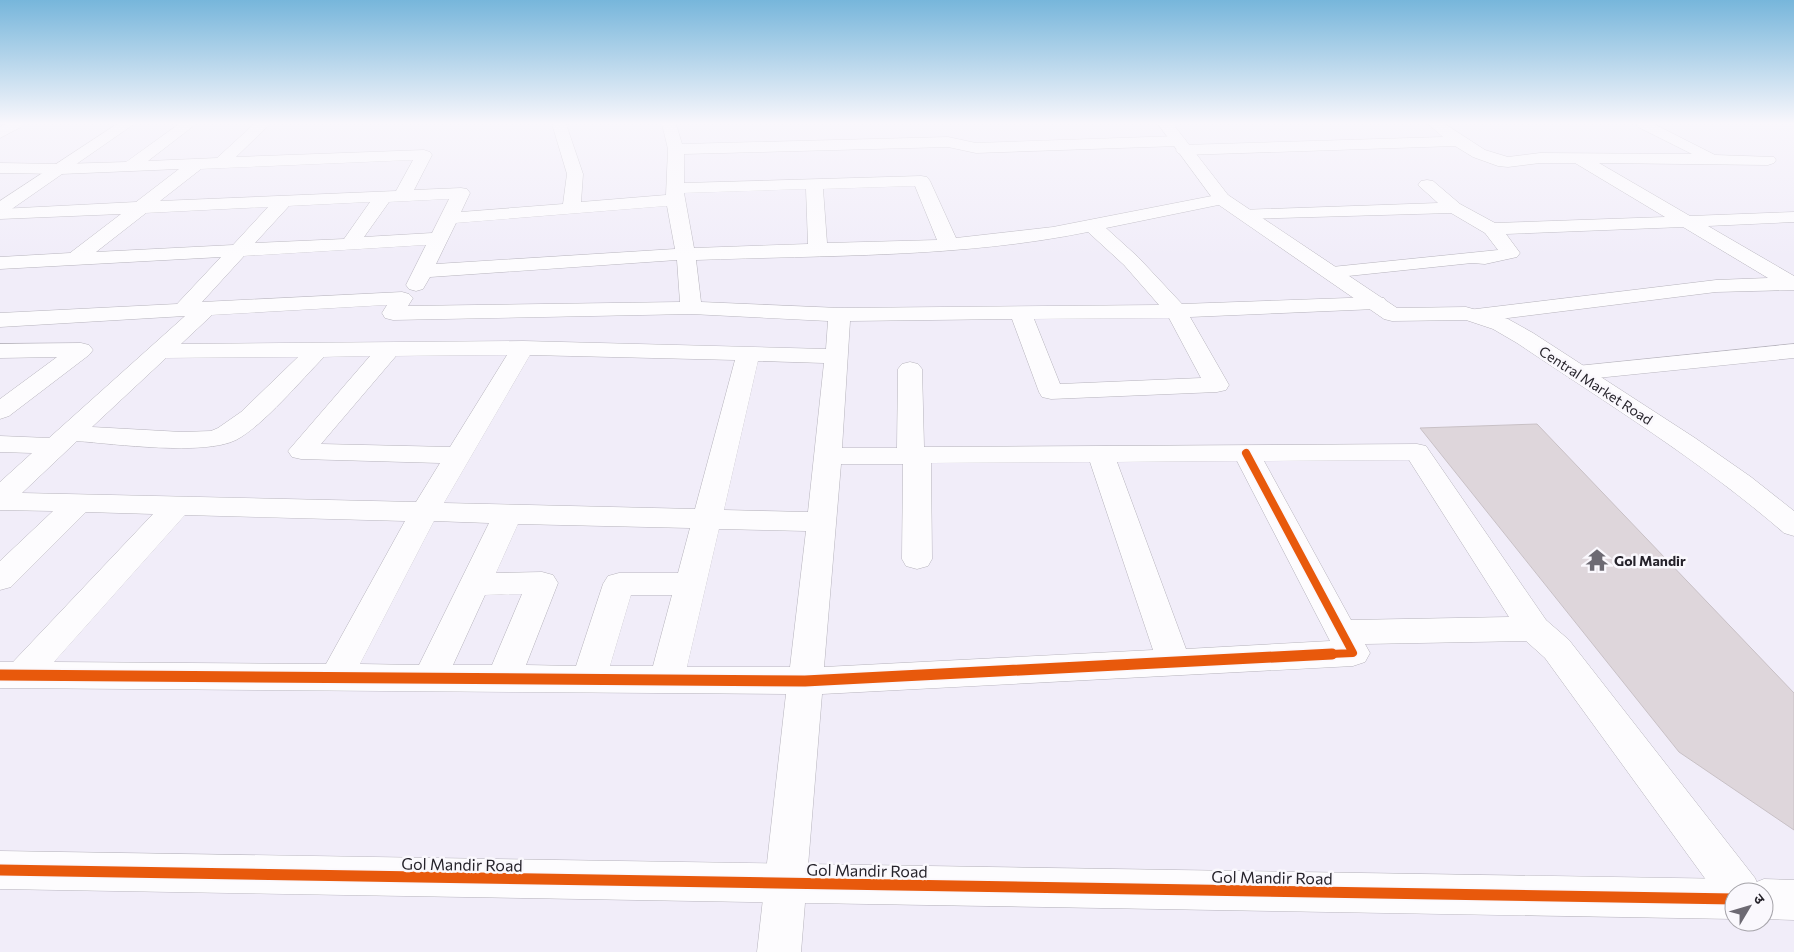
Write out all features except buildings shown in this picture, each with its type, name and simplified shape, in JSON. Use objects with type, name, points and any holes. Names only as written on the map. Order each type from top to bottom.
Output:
[{"type":"street","points":[[26,168],[74,168]]},
{"type":"street","points":[[75,259],[192,168]]},
{"type":"street","points":[[350,244],[414,168]]},
{"type":"street","points":[[570,208],[575,174],[573,168]]},
{"type":"street","points":[[676,168],[675,194],[686,254],[691,308]]},
{"type":"street","points":[[423,271],[686,254],[949,245],[1052,233],[1222,199],[1198,168]]},
{"type":"street","points":[[1596,168],[1793,284]]},
{"type":"street","points":[[0,210],[8,199],[61,169]]},
{"type":"street","points":[[449,218],[570,208],[675,194],[814,184],[921,181],[949,245]]},
{"type":"street","points":[[814,184],[818,249]]},
{"type":"street","points":[[1329,272],[1485,258],[1510,253],[1492,229],[1454,208],[1427,185]]},
{"type":"street","points":[[0,214],[461,193],[410,299],[196,308],[0,320]]},
{"type":"street","name":"Central Market Road","points":[[1222,199],[1392,314],[1422,315],[1457,312],[1476,315],[1493,321],[1520,336],[1678,438],[1775,509],[1794,526]]},
{"type":"street","points":[[0,498],[159,351],[196,308],[238,251],[284,201]]},
{"type":"street","points":[[1246,214],[1454,208]]},
{"type":"street","points":[[1492,229],[1794,216]]},
{"type":"street","points":[[1021,313],[1050,392],[1217,385],[1176,311],[1131,261],[1092,225]]},
{"type":"street","points":[[0,263],[238,251],[439,238]]},
{"type":"street","points":[[1476,315],[1716,286],[1793,284]]},
{"type":"street","points":[[402,298],[393,314],[691,308],[840,315],[1176,311],[1376,304]]},
{"type":"street","points":[[779,952],[784,882],[828,456],[840,315]]},
{"type":"street","points":[[390,348],[301,452],[458,455]]},
{"type":"street","points":[[159,351],[523,348],[836,356]]},
{"type":"street","points":[[336,677],[424,512],[523,348]]},
{"type":"street","points":[[0,444],[63,440],[214,439],[227,434],[250,417],[319,349]]},
{"type":"street","points":[[0,351],[81,350],[0,411]]},
{"type":"street","points":[[1577,373],[1794,351]]},
{"type":"street","points":[[667,680],[748,354]]},
{"type":"street","points":[[910,369],[910,450],[917,455]]},
{"type":"street","points":[[828,456],[1417,452],[1534,629],[1557,650],[1732,882]]},
{"type":"street","points":[[11,675],[805,681],[1353,653],[1246,453]]},
{"type":"street","points":[[1101,454],[1174,662]]},
{"type":"street","points":[[917,455],[917,559]]},
{"type":"street","points":[[0,502],[821,522]]},
{"type":"street","points":[[0,579],[78,504]]},
{"type":"street","points":[[11,675],[177,506]]},
{"type":"street","points":[[430,678],[508,514]]},
{"type":"street","points":[[474,584],[542,583],[504,678]]},
{"type":"street","points":[[588,679],[619,584],[691,584]]},
{"type":"street","points":[[1342,632],[1534,629]]},
{"type":"street","name":"Gol Mandir Road","points":[[0,870],[1724,899]]},
{"type":"street","points":[[1774,899],[1794,900]]},
{"type":"cycle path","points":[[0,675],[805,681],[1353,653],[1246,453]]},
{"type":"cycle path","points":[[0,870],[1724,899]]},
{"type":"place","name":"Gol Mandir","points":[[1597,560]]}]
